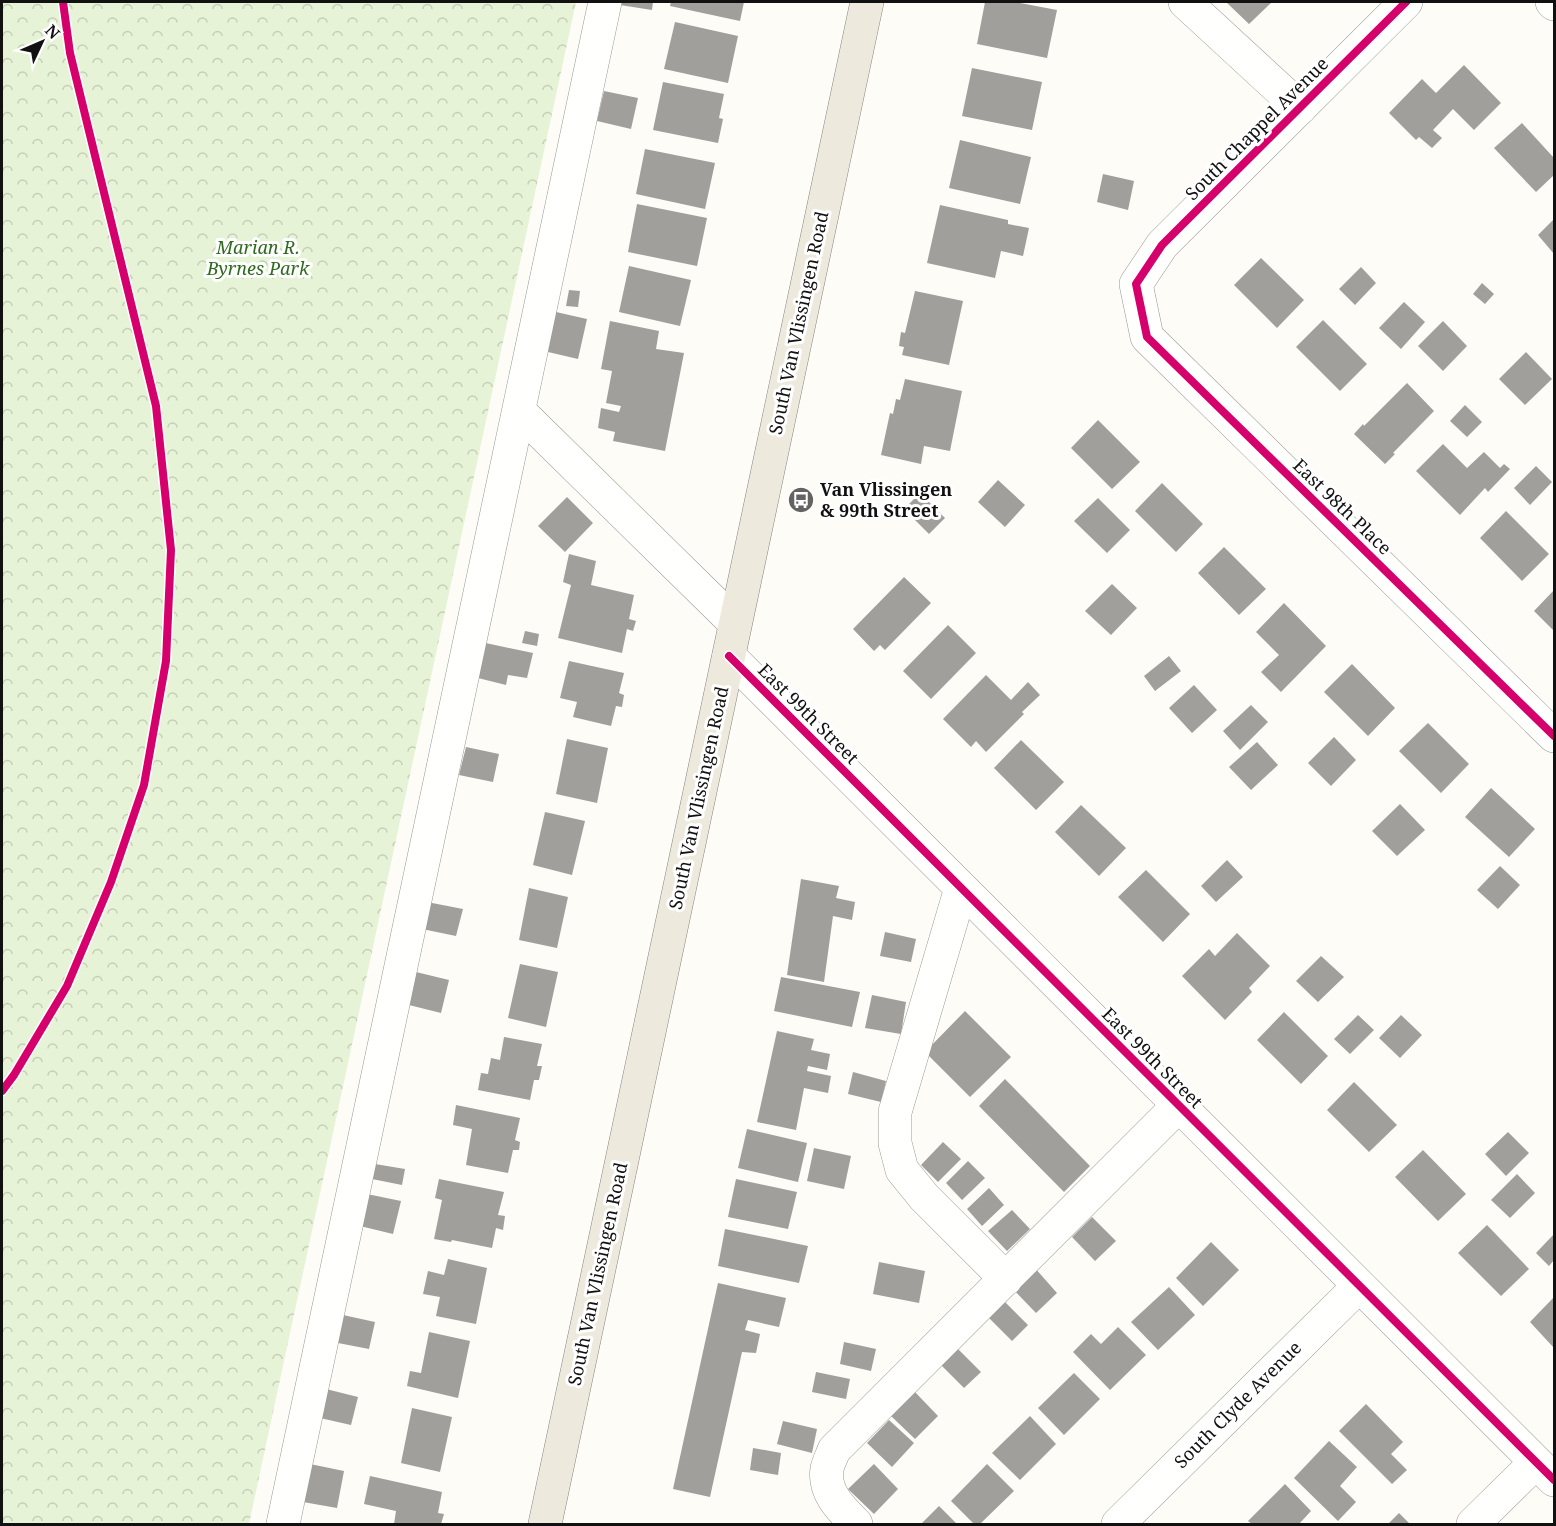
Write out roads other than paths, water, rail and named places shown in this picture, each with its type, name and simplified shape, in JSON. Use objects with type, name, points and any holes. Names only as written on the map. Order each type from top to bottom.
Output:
[{"type":"main road","name":"South Van Vlissingen Road","points":[[545,1524],[867,2]]},
{"type":"street","points":[[283,1524],[605,2]]},
{"type":"street","points":[[1185,2],[1300,108]]},
{"type":"street","name":"South Chappel Avenue","points":[[1136,284],[1162,245],[1406,2]]},
{"type":"street","name":"East 98th Place","points":[[1136,284],[1147,337],[1554,736]]},
{"type":"street","points":[[519,411],[735,623]]},
{"type":"street","name":"East 99th Street","points":[[729,656],[1545,1471]]},
{"type":"street","points":[[961,888],[895,1112],[895,1143],[902,1170],[909,1179],[1006,1279]]},
{"type":"street","points":[[856,1524],[829,1491],[826,1470],[834,1450],[1179,1105]]},
{"type":"street","name":"South Clyde Avenue","points":[[1118,1524],[1359,1286]]},
{"type":"street","points":[[1473,1524],[1545,1471]]},
{"type":"place","name":"Van Vlissingen & 99th Street","points":[[801,500]]},
{"type":"park label","name":"Marian R. Byrnes Park","points":[[258,258]]}]
